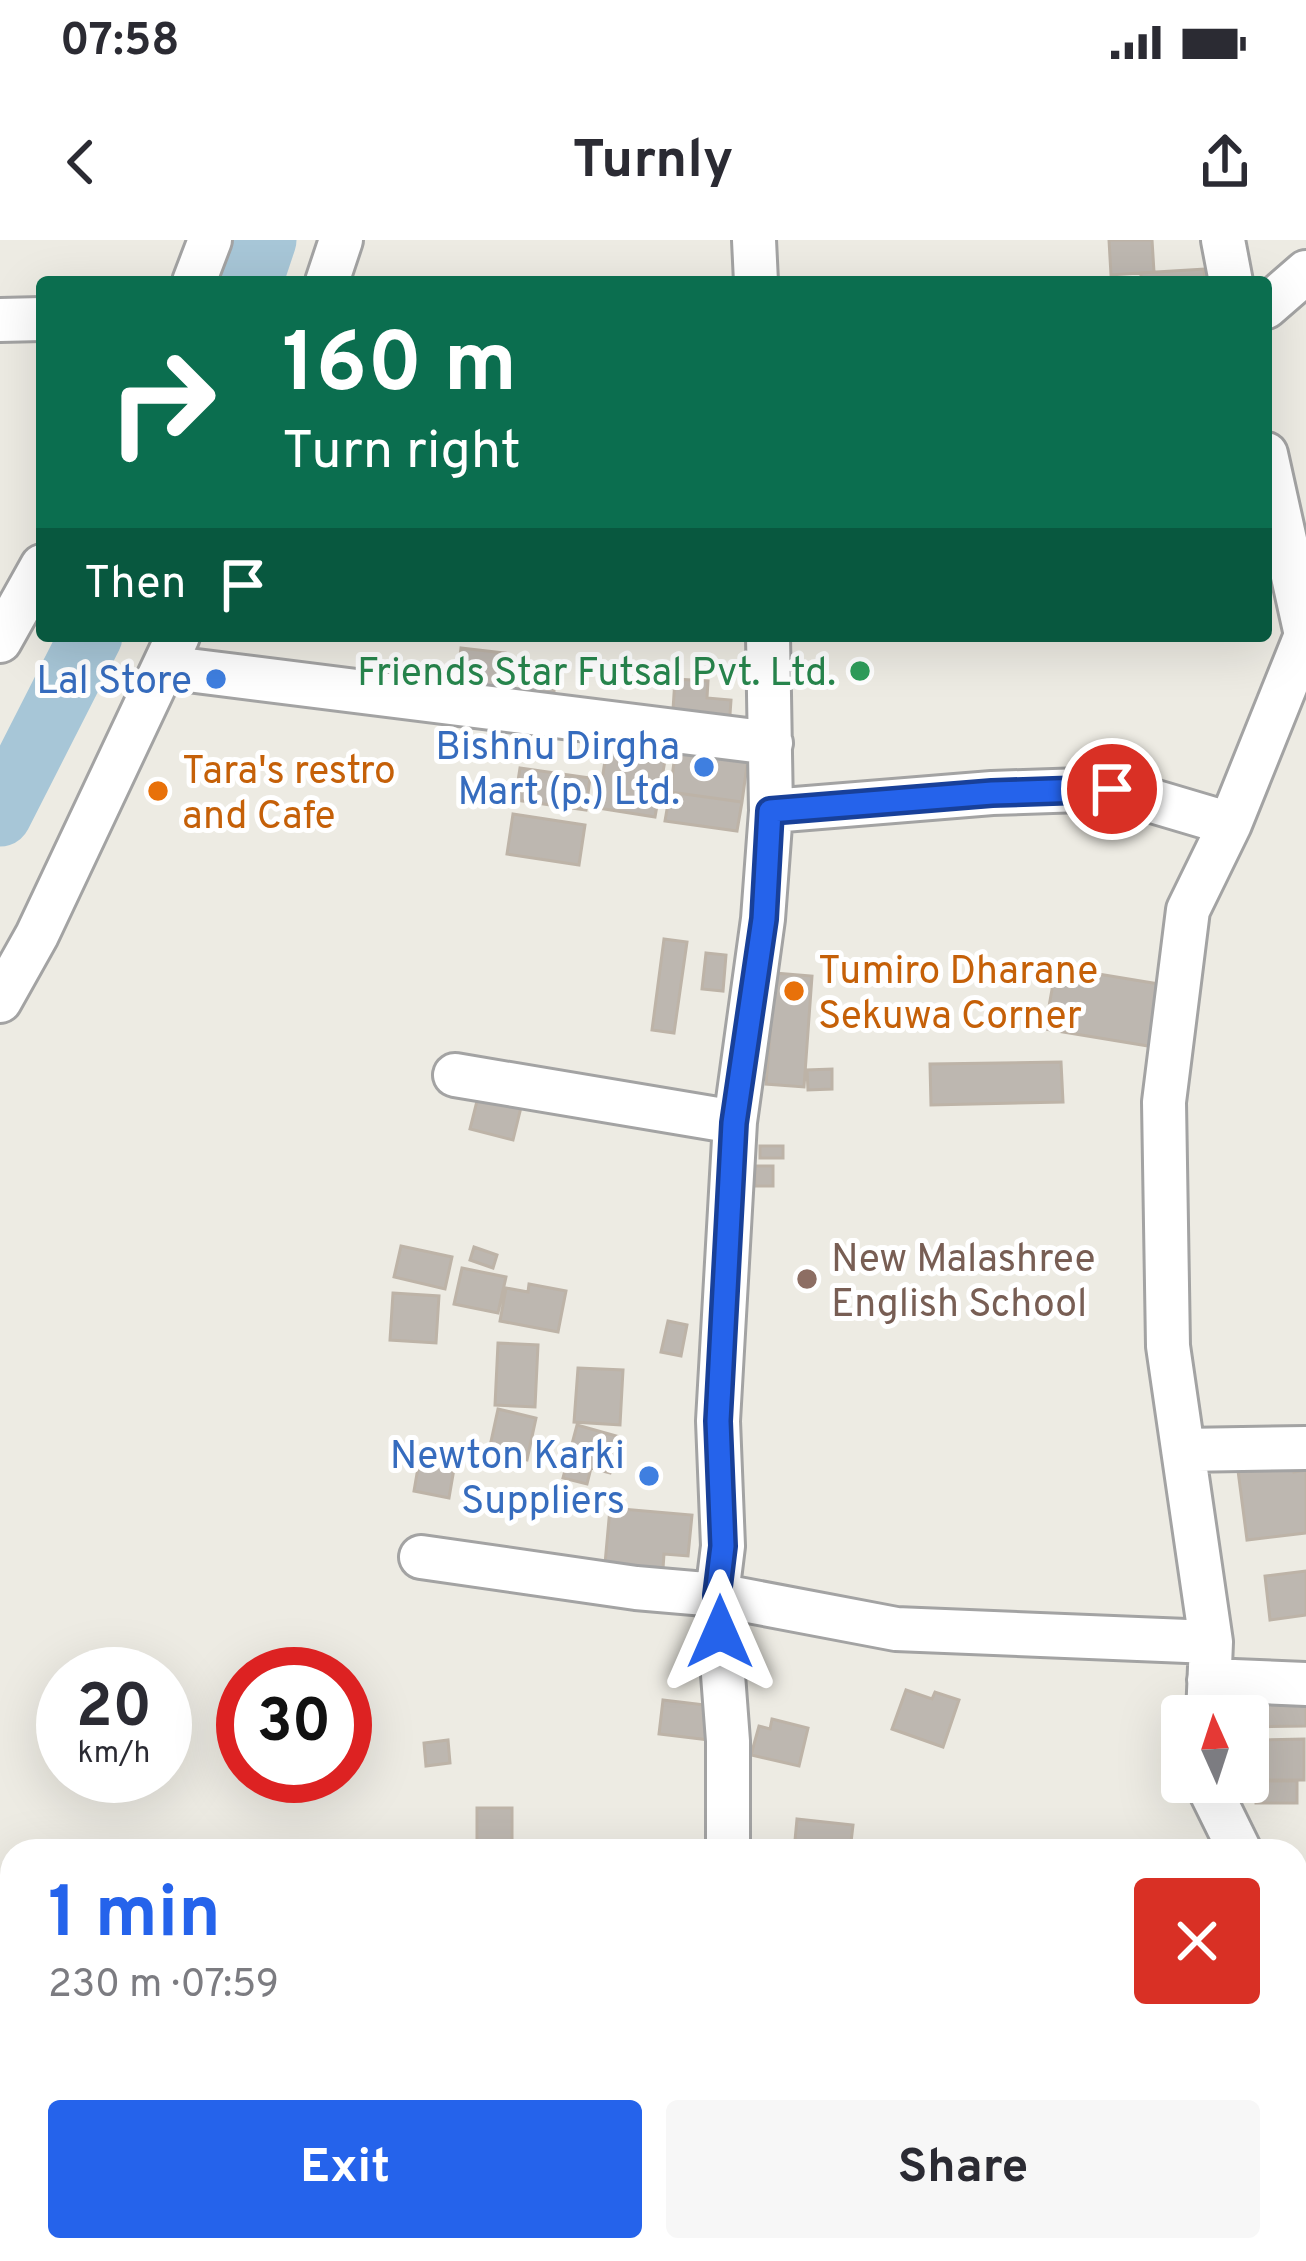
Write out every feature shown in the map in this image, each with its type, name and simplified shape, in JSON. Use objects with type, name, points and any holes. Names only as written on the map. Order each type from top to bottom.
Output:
[{"type":"street","points":[[196,276],[210,240]]},
{"type":"street","points":[[329,276],[341,240]]},
{"type":"street","points":[[754,240],[756,276]]},
{"type":"street","points":[[1223,240],[1230,276]]},
{"type":"street","points":[[1272,302],[1306,272]]},
{"type":"street","points":[[0,320],[36,319]]},
{"type":"street","points":[[1209,1679],[1168,1346],[1164,1102],[1188,910],[1230,824],[1306,635],[1272,481]]},
{"type":"street","points":[[0,641],[36,577]]},
{"type":"street","points":[[728,1839],[728,1741],[717,1595],[723,1546],[718,1421],[734,1123],[764,919],[770,811],[768,642]]},
{"type":"street","points":[[0,1001],[37,935],[171,652],[770,743]]},
{"type":"street","points":[[770,811],[992,793],[1112,789],[1230,824]]},
{"type":"street","points":[[455,1076],[734,1123]]},
{"type":"street","points":[[1183,1450],[1306,1448]]},
{"type":"street","points":[[421,1557],[717,1595],[1209,1679],[1306,1684]]},
{"type":"street","points":[[1216,1803],[1234,1839]]},
{"type":"building","points":[[1109,240],[1152,240],[1154,272],[1111,275]]},
{"type":"building","points":[[1204,269],[1205,276],[1141,276]]},
{"type":"building","points":[[461,648],[505,653],[499,696],[456,691]]},
{"type":"building","points":[[522,668],[554,669],[554,701],[520,700]]},
{"type":"building","points":[[675,679],[708,681],[707,698],[731,700],[729,729],[672,725]]},
{"type":"building","points":[[608,740],[667,749],[655,817],[598,808]]},
{"type":"building","points":[[677,740],[749,751],[742,802],[670,792]]},
{"type":"building","points":[[520,768],[590,778],[586,810],[515,800]]},
{"type":"building","points":[[670,792],[742,802],[737,831],[665,821]]},
{"type":"building","points":[[513,814],[585,825],[579,865],[507,854]]},
{"type":"building","points":[[664,939],[687,942],[674,1033],[652,1030]]},
{"type":"building","points":[[706,953],[726,955],[723,991],[702,989]]},
{"type":"building","points":[[1056,967],[1165,985],[1154,1047],[1045,1029]]},
{"type":"building","points":[[775,973],[812,976],[804,1087],[766,1084]]},
{"type":"building","points":[[1061,1062],[1063,1102],[931,1105],[930,1064]]},
{"type":"building","points":[[832,1069],[832,1089],[808,1090],[807,1070]]},
{"type":"building","points":[[481,1085],[524,1095],[513,1140],[470,1129]]},
{"type":"building","points":[[760,1146],[783,1146],[783,1158],[760,1158]]},
{"type":"building","points":[[755,1166],[773,1166],[773,1186],[755,1186]]},
{"type":"building","points":[[401,1246],[452,1257],[445,1289],[394,1277]]},
{"type":"building","points":[[474,1247],[497,1255],[493,1268],[470,1260]]},
{"type":"building","points":[[462,1268],[506,1277],[498,1313],[454,1304]]},
{"type":"building","points":[[529,1284],[566,1291],[558,1332],[500,1321],[506,1288],[528,1292]]},
{"type":"building","points":[[393,1293],[439,1296],[436,1343],[390,1340]]},
{"type":"building","points":[[668,1321],[687,1325],[681,1356],[661,1352]]},
{"type":"building","points":[[498,1343],[538,1345],[535,1407],[495,1405]]},
{"type":"building","points":[[578,1368],[623,1370],[620,1425],[574,1422]]},
{"type":"building","points":[[498,1409],[536,1418],[527,1460],[489,1451]]},
{"type":"building","points":[[577,1425],[620,1437],[610,1473],[591,1468],[587,1484],[563,1478]]},
{"type":"building","points":[[1291,1455],[1294,1472],[1306,1470],[1306,1533],[1247,1540],[1237,1463]]},
{"type":"building","points":[[420,1456],[455,1463],[449,1498],[414,1491]]},
{"type":"building","points":[[610,1508],[692,1515],[688,1556],[664,1554],[663,1569],[605,1564]]},
{"type":"building","points":[[1306,1571],[1306,1615],[1270,1620],[1265,1576]]},
{"type":"building","points":[[906,1690],[932,1699],[935,1692],[959,1700],[943,1747],[892,1729]]},
{"type":"building","points":[[663,1700],[722,1707],[718,1741],[659,1734]]},
{"type":"building","points":[[1269,1700],[1306,1700],[1306,1726],[1269,1727]]},
{"type":"building","points":[[772,1719],[808,1728],[799,1766],[751,1755],[759,1726],[770,1729]]},
{"type":"building","points":[[1304,1739],[1304,1780],[1269,1780],[1269,1740]]},
{"type":"building","points":[[448,1740],[450,1763],[426,1766],[424,1743]]},
{"type":"building","points":[[1269,1781],[1297,1781],[1297,1803],[1269,1803]]},
{"type":"building","points":[[477,1808],[512,1808],[512,1839],[477,1839]]},
{"type":"building","points":[[797,1819],[853,1825],[851,1839],[795,1839]]},
{"type":"waterway","points":[[253,276],[265,240]]},
{"type":"waterway","points":[[0,815],[88,642]]},
{"type":"place","name":"Friends Star Futsal Pvt. Ltd.","points":[[860,671]]},
{"type":"place","name":"Lal Store","points":[[216,679]]},
{"type":"place","name":"Bishnu Dirgha Mart (p.) Ltd.","points":[[704,767]]},
{"type":"place","name":"Tara's restro and Cafe","points":[[158,791]]},
{"type":"place","name":"Tumiro Dharane Sekuwa Corner","points":[[794,991]]},
{"type":"place","name":"New Malashree English School","points":[[807,1279]]},
{"type":"place","name":"Newton Karki Suppliers","points":[[649,1476]]},
{"type":"route","points":[[720,1632],[717,1595],[723,1546],[718,1421],[734,1123],[764,919],[770,811],[992,793],[1112,789]]}]
